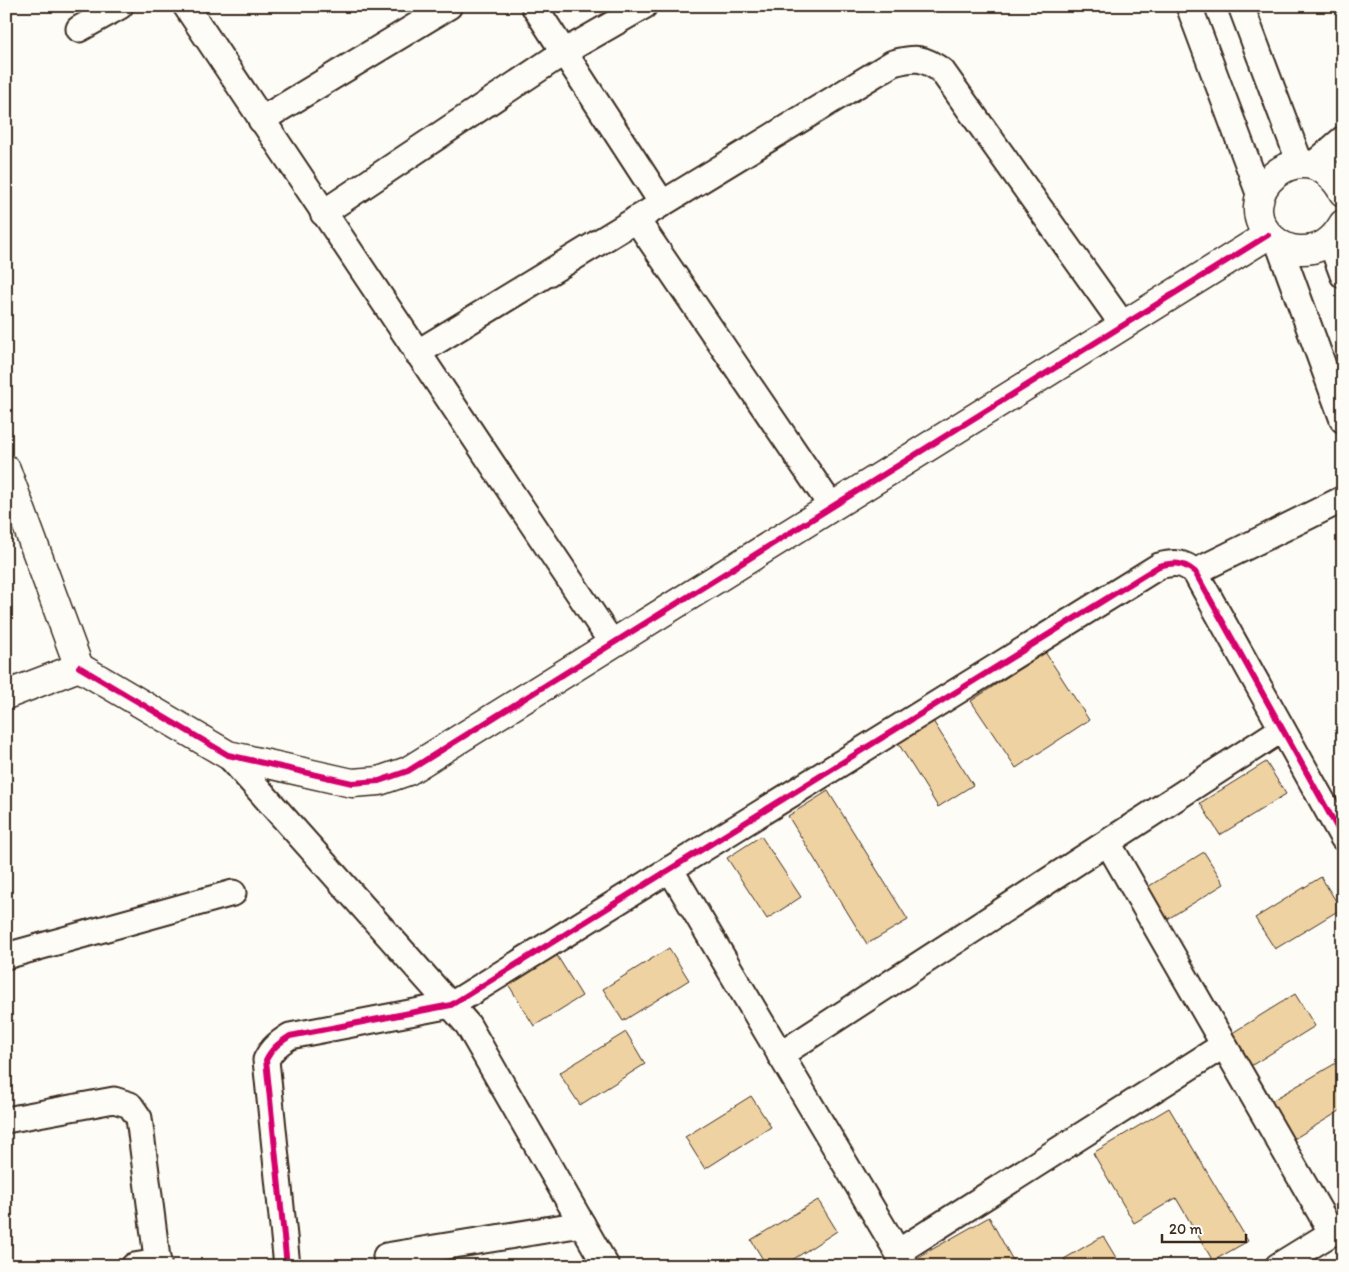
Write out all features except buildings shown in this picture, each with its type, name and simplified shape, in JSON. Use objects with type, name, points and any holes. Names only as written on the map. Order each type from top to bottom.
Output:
[{"type":"street","points":[[79,29],[120,6]]},
{"type":"street","points":[[186,6],[612,643]]},
{"type":"street","points":[[261,120],[449,6]]},
{"type":"street","points":[[534,6],[662,204]]},
{"type":"street","points":[[323,213],[564,52],[644,6]]},
{"type":"street","points":[[1189,6],[1260,196]]},
{"type":"street","points":[[1241,6],[1306,164],[1326,171],[1341,183]]},
{"type":"street","points":[[417,352],[893,63],[908,59],[927,60],[942,71],[1123,325]]},
{"type":"street","points":[[1343,139],[1306,164],[1274,173],[1265,184],[1260,196],[1258,210],[1261,223],[1274,240],[1343,420]]},
{"type":"street","points":[[636,220],[832,507]]},
{"type":"street","points":[[1274,240],[1293,250],[1309,250],[1323,246],[1336,232]]},
{"type":"street","points":[[1336,232],[1343,276]]},
{"type":"street","points":[[6,469],[79,667],[228,754],[352,783],[379,781],[408,771],[1123,325],[1274,240]]},
{"type":"street","points":[[1195,572],[1343,499]]},
{"type":"street","points":[[287,1266],[266,1060],[271,1050],[290,1036],[451,1005],[1159,566],[1173,562],[1186,565],[1195,572],[1343,838]]},
{"type":"street","points":[[6,695],[79,667]]},
{"type":"street","points":[[780,1055],[1282,729]]},
{"type":"street","points":[[228,754],[468,1025],[606,1266]]},
{"type":"street","points":[[1108,843],[1224,1045],[1337,1229],[1278,1266]]},
{"type":"street","points":[[670,870],[902,1259],[1224,1045]]},
{"type":"street","points":[[6,956],[233,893]]},
{"type":"street","points":[[6,1120],[114,1100],[130,1105],[140,1118],[150,1264]]},
{"type":"street","points":[[386,1256],[582,1224]]},
{"type":"cycle path","points":[[79,667],[228,755],[352,783],[379,781],[408,771],[1268,235]]},
{"type":"cycle path","points":[[287,1266],[266,1060],[279,1044],[290,1036],[451,1005],[1159,566],[1178,564],[1186,566],[1195,572],[1343,838]]}]
